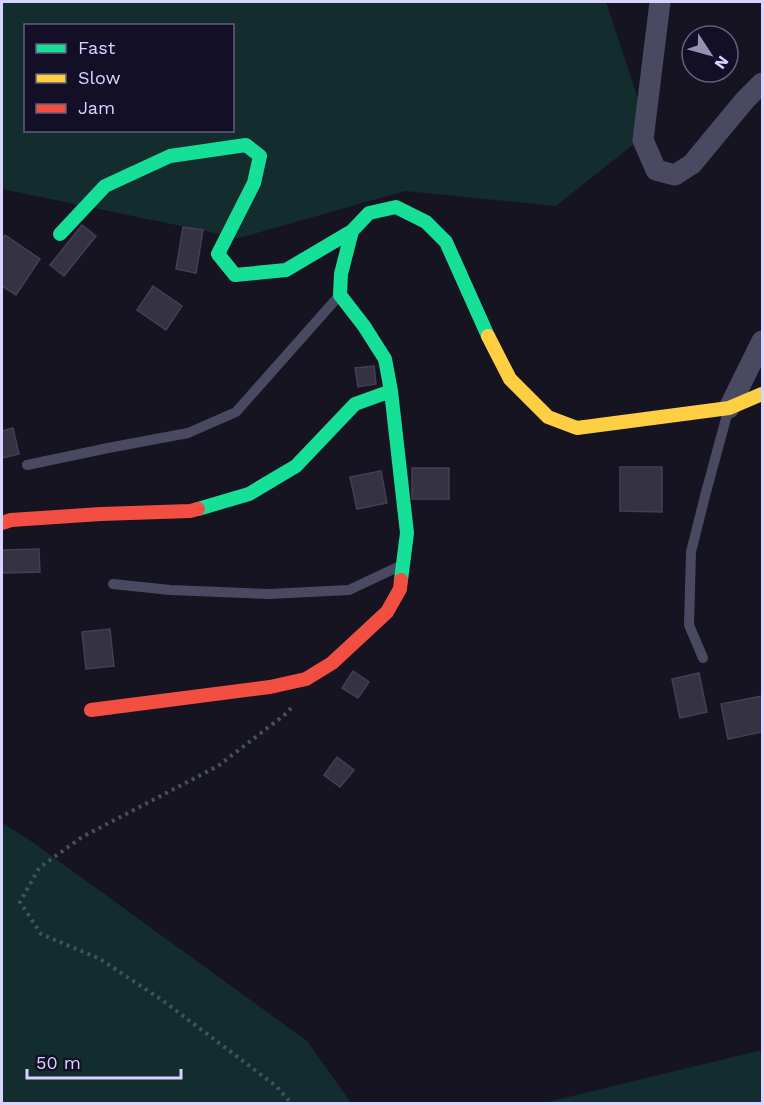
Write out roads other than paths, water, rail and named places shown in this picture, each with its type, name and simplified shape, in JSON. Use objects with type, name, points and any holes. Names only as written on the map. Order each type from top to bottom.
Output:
[{"type":"street","points":[[660,2],[643,140],[657,170],[675,175],[692,164],[762,83]]},
{"type":"street","points":[[60,234],[105,186],[170,156],[246,145],[260,156],[254,183],[218,254],[235,275],[286,270],[352,231],[369,213],[396,207],[426,222],[446,242],[510,380],[548,417],[577,428],[729,408],[762,394]]},
{"type":"street","points":[[91,711],[270,687],[306,679],[332,663],[387,612],[400,589],[407,533],[386,359],[340,295],[341,274],[352,231]]},
{"type":"street","points":[[729,408],[762,341]]},
{"type":"street","points":[[2,523],[11,520],[101,514],[190,512],[249,494],[296,466],[355,404],[391,391]]},
{"type":"lane","points":[[27,465],[188,433],[236,412],[340,295]]},
{"type":"lane","points":[[703,658],[689,625],[691,552],[729,408]]},
{"type":"lane","points":[[113,584],[170,590],[269,594],[349,590],[403,565]]}]
